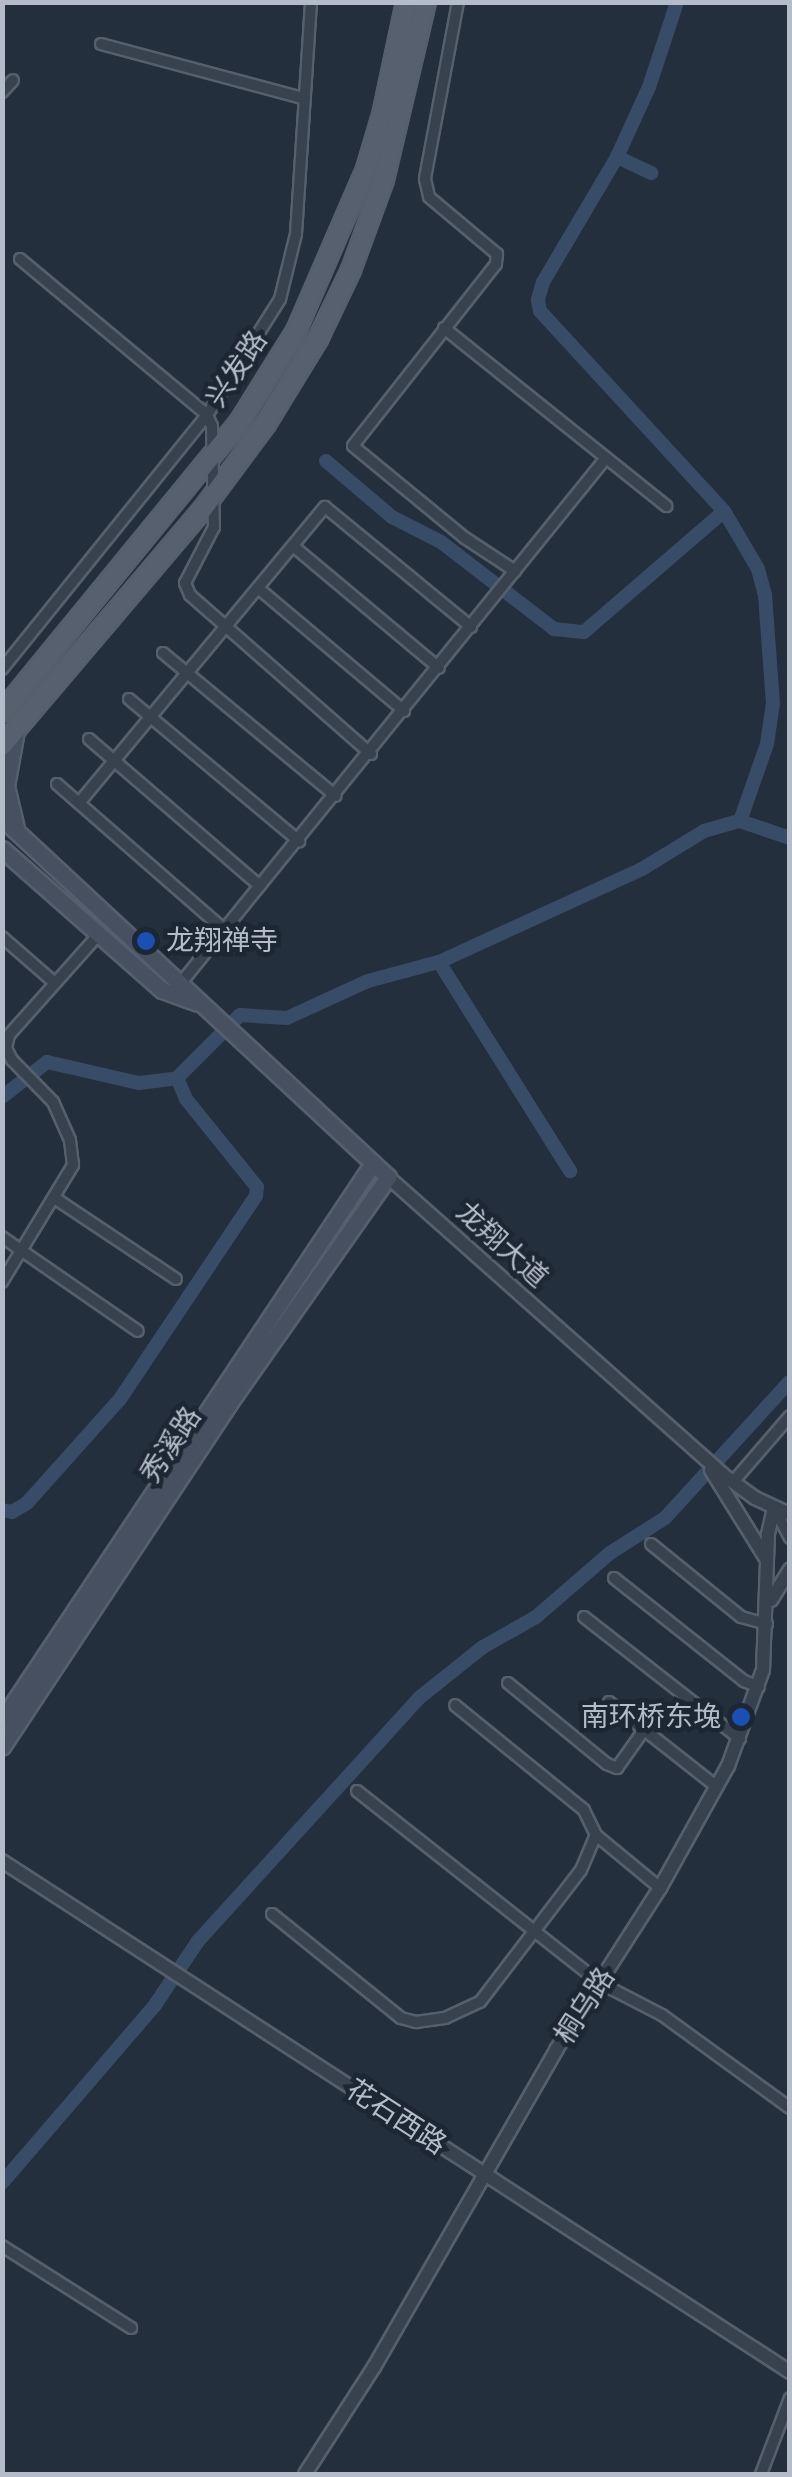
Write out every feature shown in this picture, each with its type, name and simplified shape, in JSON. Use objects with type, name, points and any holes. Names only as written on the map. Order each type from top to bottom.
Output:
[{"type":"main road","points":[[2,712],[213,456],[275,368],[318,289],[371,151],[406,2]]},
{"type":"main road","points":[[2,746],[214,494],[266,424],[318,339],[351,270],[399,130],[426,2]]},
{"type":"main road","points":[[2,698],[34,662],[68,634]]},
{"type":"main road","points":[[16,731],[6,786],[18,831]]},
{"type":"main road","name":"龙翔大道","points":[[2,818],[177,988],[243,1040],[388,1176]]},
{"type":"main road","name":"龙翔大道","points":[[2,849],[162,990],[177,988]]},
{"type":"main road","name":"秀溪路","points":[[2,1720],[373,1162]]},
{"type":"main road","name":"秀溪路","points":[[2,1746],[246,1378],[388,1176]]},
{"type":"street","name":"兴发路","points":[[2,669],[206,415],[280,299],[296,234],[311,2]]},
{"type":"street","points":[[458,2],[425,179],[429,197],[497,254],[496,264],[353,446],[514,573]]},
{"type":"street","points":[[102,44],[303,98]]},
{"type":"street","points":[[2,92],[12,80]]},
{"type":"street","points":[[20,259],[206,415],[213,456],[214,527],[184,582],[200,608],[371,754]]},
{"type":"street","points":[[444,328],[666,506]]},
{"type":"street","points":[[177,988],[371,754],[606,458]]},
{"type":"street","points":[[79,803],[326,507],[470,627]]},
{"type":"street","points":[[293,546],[439,668]]},
{"type":"street","points":[[258,588],[404,711]]},
{"type":"street","points":[[162,653],[336,796]]},
{"type":"street","points":[[129,699],[299,841]]},
{"type":"street","points":[[88,739],[260,886]]},
{"type":"street","points":[[57,784],[223,929]]},
{"type":"street","points":[[2,1282],[56,1199],[73,1165],[70,1140],[45,1090],[4,1048],[9,1035],[100,934]]},
{"type":"street","points":[[2,937],[55,983]]},
{"type":"street","name":"龙翔大道","points":[[388,1176],[727,1478],[790,1514]]},
{"type":"street","points":[[56,1199],[176,1278]]},
{"type":"street","points":[[2,1237],[138,1331]]},
{"type":"street","points":[[727,1478],[790,1416]]},
{"type":"street","points":[[702,1456],[768,1562]]},
{"type":"street","points":[[774,1508],[790,1538]]},
{"type":"street","name":"桐乌路","points":[[306,2474],[660,1888],[740,1740],[759,1687],[768,1607],[768,1534],[774,1508]]},
{"type":"street","points":[[651,1544],[741,1616],[767,1624]]},
{"type":"street","points":[[768,1607],[790,1570]]},
{"type":"street","points":[[614,1578],[744,1681],[759,1687]]},
{"type":"street","points":[[584,1617],[740,1740]]},
{"type":"street","points":[[508,1683],[607,1764],[618,1768],[644,1730]]},
{"type":"street","points":[[609,1702],[717,1787]]},
{"type":"street","points":[[455,1705],[584,1810],[596,1835],[660,1888]]},
{"type":"street","points":[[358,1791],[600,1982],[662,2015],[790,2108]]},
{"type":"street","points":[[272,1914],[401,2018],[416,2022],[445,2018],[480,2002],[581,1870],[596,1835]]},
{"type":"street","name":"花石西路","points":[[2,1861],[790,2372]]},
{"type":"street","points":[[2,2246],[131,2328]]},
{"type":"street","points":[[761,2474],[790,2398]]},
{"type":"waterway","points":[[677,2],[649,87],[617,157],[543,282],[538,300],[540,311],[724,511],[758,569],[765,595],[773,703],[767,744],[740,821]]},
{"type":"waterway","points":[[617,157],[652,173]]},
{"type":"waterway","points":[[326,461],[392,517],[441,542],[554,629],[584,632],[724,511]]},
{"type":"waterway","points":[[2,1097],[47,1062],[139,1083],[177,1078],[240,1015],[287,1018],[368,981],[439,962],[642,869],[704,831],[740,821],[790,838]]},
{"type":"waterway","points":[[439,962],[570,1171]]},
{"type":"waterway","points":[[2,1510],[12,1512],[27,1503],[120,1399],[256,1196],[257,1187],[186,1099],[177,1078]]},
{"type":"waterway","points":[[2,2183],[155,2005],[198,1941],[419,1698],[483,1647],[536,1617],[610,1553],[665,1518],[790,1381]]},
{"type":"place","name":"龙翔禅寺","points":[[146,941]]},
{"type":"place","name":"南环桥东堍","points":[[741,1717]]}]
